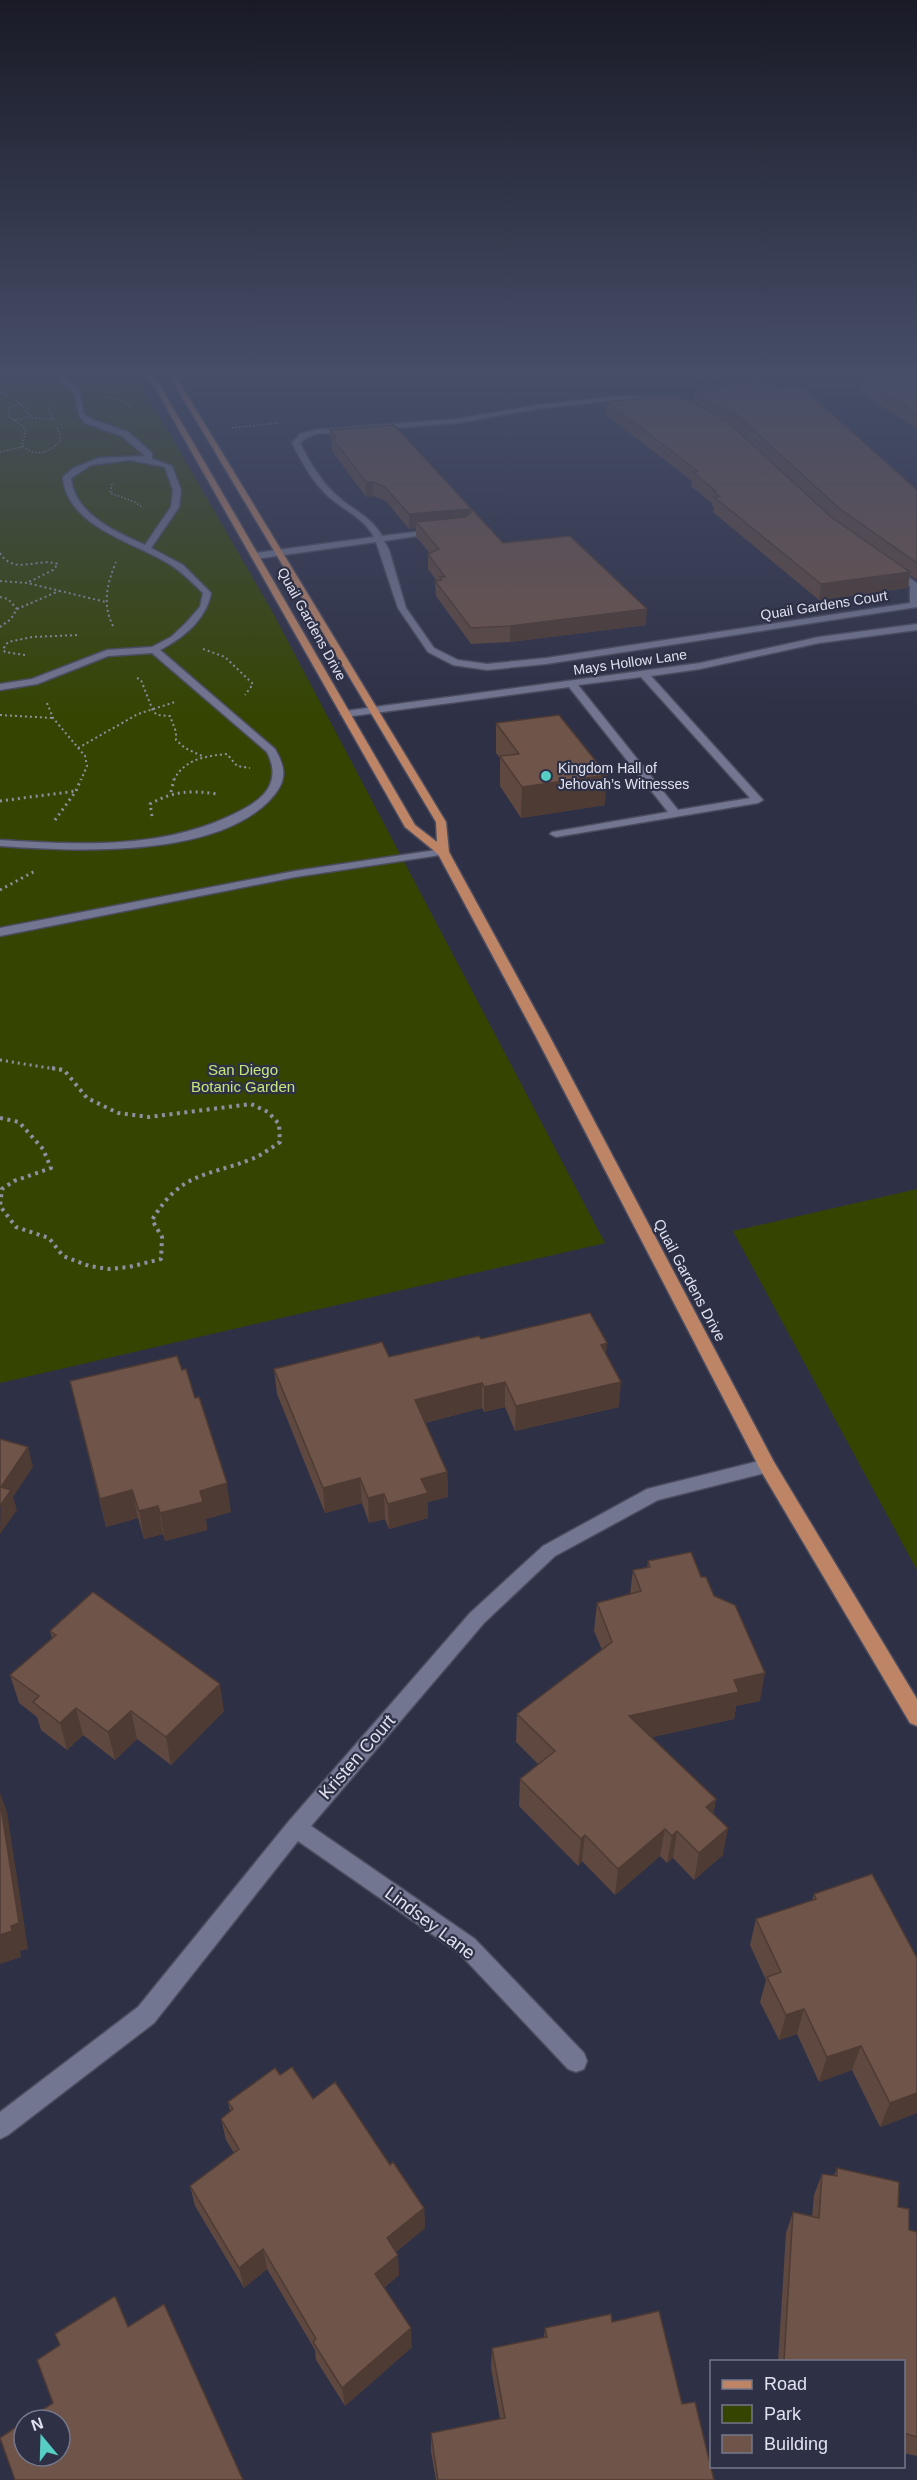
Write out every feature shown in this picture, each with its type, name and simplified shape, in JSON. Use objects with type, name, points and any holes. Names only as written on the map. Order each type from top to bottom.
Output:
[{"type":"main road","name":"Quail Gardens Drive","points":[[215,486],[411,827],[443,852],[767,1466],[917,1717]]},
{"type":"main road","name":"Quail Gardens Drive","points":[[239,486],[441,822],[443,852]]},
{"type":"street","points":[[0,687],[34,682],[107,653],[154,650],[174,639],[204,607],[207,594],[196,580],[172,561],[97,525],[81,508],[67,486]]},
{"type":"street","points":[[147,548],[175,507],[175,486]]},
{"type":"street","name":"Quail Gardens Court","points":[[323,486],[331,495],[371,524],[385,550],[402,608],[431,650],[456,663],[487,667],[558,660],[914,604],[914,585],[832,528],[788,486]]},
{"type":"street","points":[[255,556],[377,537],[443,530]]},
{"type":"street","name":"Mays Hollow Lane","points":[[345,714],[700,666],[819,640],[917,627]]},
{"type":"street","points":[[0,843],[117,846],[169,840],[208,830],[241,817],[264,802],[277,784],[279,772],[271,751],[154,650]]},
{"type":"street","points":[[556,834],[758,800],[644,674]]},
{"type":"street","points":[[572,684],[675,814]]},
{"type":"street","points":[[0,932],[295,874],[443,852]]},
{"type":"street","name":"Kristen Court","points":[[0,2127],[146,2015],[296,1828],[477,1618],[549,1551],[653,1494],[767,1466]]},
{"type":"street","name":"Lindsey Lane","points":[[296,1828],[466,1946],[576,2061]]},
{"type":"path","points":[[109,531],[125,519],[138,514],[143,508],[135,502],[110,493],[111,486]]},
{"type":"path","points":[[135,543],[118,556],[105,592],[106,614],[118,634],[138,651]]},
{"type":"path","points":[[0,554],[6,562],[14,565],[48,560],[58,564],[53,570],[27,583]]},
{"type":"path","points":[[0,581],[27,583],[106,602]]},
{"type":"path","points":[[0,627],[11,619],[17,609],[60,591]]},
{"type":"path","points":[[0,597],[8,599],[17,609]]},
{"type":"path","points":[[20,844],[58,817],[76,791],[87,766],[85,756],[53,718],[50,707],[34,682]]},
{"type":"path","points":[[78,748],[114,725],[152,708],[205,694]]},
{"type":"path","points":[[152,708],[157,715],[170,716],[176,732],[176,741],[202,756]]},
{"type":"path","points":[[0,715],[53,718]]},
{"type":"path","points":[[171,792],[172,780],[177,771],[202,756],[227,754],[237,766],[279,772]]},
{"type":"path","points":[[0,801],[76,791]]},
{"type":"path","points":[[0,1060],[64,1070],[87,1098],[118,1113],[149,1117],[250,1104],[268,1112],[279,1124],[280,1142],[253,1158],[209,1170],[176,1187],[160,1205],[152,1220],[162,1237],[161,1259],[129,1267],[109,1269],[89,1266],[63,1256],[49,1238],[16,1227],[0,1206],[3,1189],[14,1181],[51,1168],[43,1149],[19,1122],[0,1118]]},
{"type":"green space","name":"San Diego Botanic Garden","points":[[0,486],[200,486],[273,613],[605,1243],[0,1383]]},
{"type":"green space","points":[[917,1189],[917,1570],[733,1231]]},
{"type":"building","points":[[382,486],[450,486],[503,543],[570,536],[647,609],[510,626],[471,628],[435,581],[442,580],[440,577],[445,577],[428,554],[439,549],[416,522],[465,517],[471,513],[470,509],[409,514]]},
{"type":"building","points":[[710,486],[797,486],[831,517],[910,572],[821,584],[714,497],[720,497],[713,491],[716,491]]},
{"type":"building","points":[[815,486],[912,486],[917,490],[917,563],[840,509]]},
{"type":"building","points":[[559,715],[607,775],[522,787],[500,756],[519,754],[496,723]]},
{"type":"building","points":[[590,1313],[607,1343],[601,1345],[621,1382],[516,1406],[505,1382],[484,1387],[482,1383],[415,1400],[447,1472],[421,1479],[428,1493],[388,1504],[384,1494],[368,1498],[360,1478],[323,1488],[274,1369],[382,1342],[389,1357],[479,1336],[481,1339]]},
{"type":"building","points":[[177,1356],[182,1370],[186,1369],[195,1398],[199,1397],[227,1483],[200,1491],[203,1502],[160,1513],[158,1506],[139,1511],[132,1490],[100,1499],[70,1381]]},
{"type":"building","points":[[0,1439],[28,1447],[1,1487],[11,1490],[0,1506]]},
{"type":"building","points":[[691,1552],[701,1577],[706,1577],[714,1596],[735,1605],[765,1673],[734,1680],[739,1692],[629,1716],[716,1799],[706,1807],[728,1828],[699,1853],[677,1831],[672,1836],[665,1829],[618,1869],[585,1835],[581,1839],[520,1779],[555,1751],[517,1714],[612,1642],[597,1603],[641,1591],[633,1570],[650,1567],[648,1561]]},
{"type":"building","points":[[93,1592],[220,1684],[166,1737],[131,1711],[108,1732],[76,1708],[60,1723],[33,1702],[39,1696],[10,1675],[56,1635],[50,1631]]},
{"type":"building","points":[[0,1801],[19,1923],[11,1926],[12,1931],[0,1935]]},
{"type":"building","points":[[872,1874],[917,1958],[917,2093],[890,2103],[861,2046],[827,2057],[804,2009],[786,2015],[767,1977],[781,1972],[756,1919],[816,1899],[814,1894]]},
{"type":"building","points":[[292,2067],[313,2099],[335,2082],[390,2165],[393,2162],[424,2208],[387,2238],[398,2255],[375,2274],[411,2328],[342,2388],[313,2342],[316,2339],[263,2249],[239,2268],[190,2186],[239,2149],[221,2119],[233,2109],[228,2102],[275,2068],[280,2075]]},
{"type":"building","points":[[837,2168],[899,2182],[898,2207],[909,2209],[909,2230],[917,2232],[917,2437],[905,2434],[905,2360],[784,2360],[793,2212],[819,2218],[822,2174],[837,2176]]},
{"type":"building","points":[[115,2296],[128,2327],[164,2304],[243,2480],[15,2480],[0,2438],[12,2430],[12,2468],[72,2468],[72,2408],[45,2408],[53,2403],[37,2360],[60,2345],[55,2334]]},
{"type":"building","points":[[659,2311],[682,2404],[695,2402],[714,2480],[438,2480],[431,2433],[505,2418],[492,2348],[547,2337],[545,2328],[611,2314],[612,2322]]},
{"type":"place","name":"Kingdom Hall of Jehovah’s Witnesses","points":[[546,776]]}]
